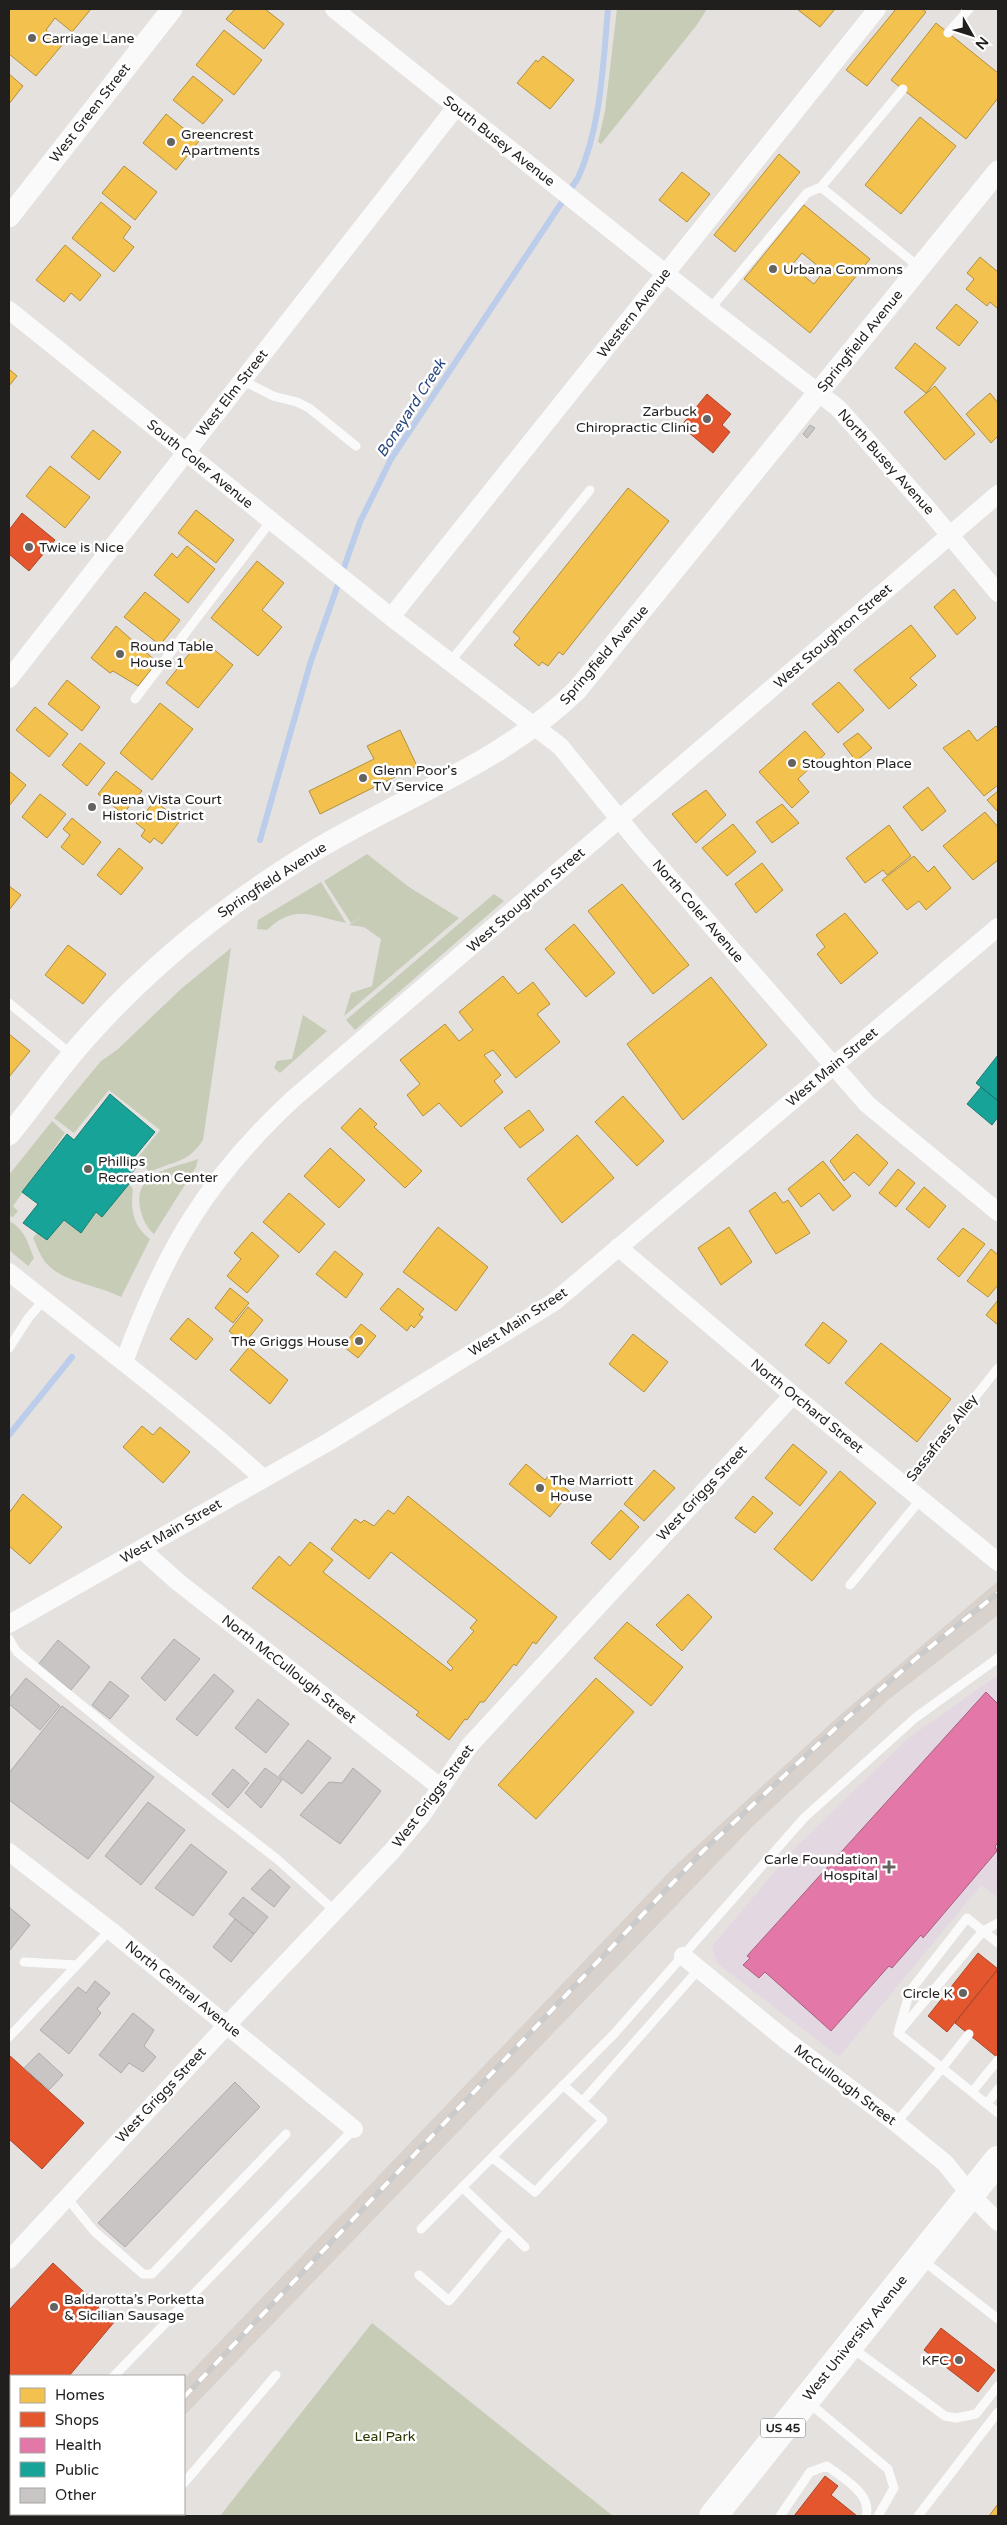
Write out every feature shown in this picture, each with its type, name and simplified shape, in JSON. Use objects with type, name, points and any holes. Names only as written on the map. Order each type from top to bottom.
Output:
[{"type":"main road","name":"West University Avenue","points":[[714,2516],[998,2160]]},
{"type":"street","name":"West Green Street","points":[[9,217],[172,9]]},
{"type":"street","name":"South Busey Avenue","points":[[334,9],[665,273]]},
{"type":"street","name":"Western Avenue","points":[[392,617],[877,9]]},
{"type":"street","name":"West Elm Street","points":[[9,679],[456,107]]},
{"type":"street","name":"Springfield Avenue","points":[[9,1135],[73,1055],[150,972],[217,915],[334,839],[463,773],[536,726],[577,690],[998,171]]},
{"type":"street","name":"North Busey Avenue","points":[[665,273],[819,392],[851,421],[998,592]]},
{"type":"street","name":"South Coler Avenue","points":[[9,310],[185,454],[392,617]]},
{"type":"street","name":"West Stoughton Street","points":[[124,1362],[142,1314],[170,1252],[194,1211],[224,1170],[258,1132],[998,494]]},
{"type":"street","name":"North Coler Avenue","points":[[392,617],[560,746],[619,819],[866,1104],[998,1212]]},
{"type":"street","name":"West Main Street","points":[[9,1624],[263,1478],[330,1442],[554,1302],[998,927]]},
{"type":"street","name":"North Orchard Street","points":[[618,1247],[793,1395],[921,1499],[991,1550],[998,1562]]},
{"type":"street","points":[[9,1272],[228,1446],[263,1478]]},
{"type":"street","name":"West Griggs Street","points":[[12,2250],[67,2198],[226,2025],[392,1851],[422,1815],[470,1745],[793,1395]]},
{"type":"street","name":"North McCullough Street","points":[[141,1549],[178,1582],[440,1787]]},
{"type":"street","name":"North Central Avenue","points":[[9,1852],[110,1930],[354,2129]]},
{"type":"street","name":"McCullough Street","points":[[683,1956],[787,2041],[896,2123],[945,2163],[970,2194],[998,2222]]},
{"type":"lane","points":[[948,33],[969,9]]},
{"type":"lane","points":[[710,309],[807,193],[821,187],[903,89]]},
{"type":"lane","points":[[821,187],[919,267]]},
{"type":"lane","points":[[242,380],[267,394],[297,402],[309,408],[356,446]]},
{"type":"lane","points":[[450,662],[590,490]]},
{"type":"lane","points":[[135,699],[271,521]]},
{"type":"lane","points":[[9,1003],[73,1055]]},
{"type":"lane","points":[[9,1348],[29,1317],[44,1300]]},
{"type":"lane","name":"Sassafrass Alley","points":[[905,1486],[998,1368]]},
{"type":"lane","points":[[850,1585],[921,1499]]},
{"type":"lane","points":[[9,1639],[17,1652],[135,1749],[276,1859],[335,1911]]},
{"type":"lane","points":[[421,2229],[614,2034],[804,1818],[915,1718],[998,1658]]},
{"type":"lane","points":[[898,2033],[910,1992],[967,1918],[998,1943]]},
{"type":"lane","points":[[898,2033],[983,1931],[998,1923]]},
{"type":"lane","points":[[10,2032],[110,1930]]},
{"type":"lane","points":[[24,1962],[77,1965]]},
{"type":"lane","points":[[582,2102],[699,1969]]},
{"type":"lane","points":[[898,2033],[998,2113]]},
{"type":"lane","points":[[896,2123],[969,2034]]},
{"type":"lane","points":[[972,2092],[998,2060]]},
{"type":"lane","points":[[492,2157],[535,2192],[603,2120],[563,2085]]},
{"type":"lane","points":[[987,2104],[998,2089]]},
{"type":"lane","points":[[115,2375],[354,2129]]},
{"type":"lane","points":[[67,2198],[94,2231],[143,2274],[152,2274],[286,2134]]},
{"type":"lane","points":[[462,2187],[525,2247]]},
{"type":"lane","points":[[419,2275],[449,2300],[508,2230]]},
{"type":"lane","points":[[919,2258],[998,2319]]},
{"type":"lane","points":[[849,2346],[945,2416],[956,2418],[976,2414],[998,2386]]},
{"type":"lane","points":[[185,2482],[276,2375]]},
{"type":"lane","points":[[806,2400],[888,2468],[894,2488],[878,2516]]},
{"type":"lane","points":[[918,2516],[998,2412]]},
{"type":"lane","points":[[780,2516],[810,2472],[827,2466],[861,2494],[868,2511],[866,2516]]},
{"type":"shaded area","points":[[998,1581],[998,1615],[888,1700],[751,1828],[185,2415],[185,2378],[676,1865],[840,1715]]},
{"type":"shaded area","name":"Carle Foundation Hospital","points":[[998,1675],[998,1898],[981,1885],[839,2057],[717,1963],[712,1946],[794,1849],[907,1739]]},
{"type":"green space","points":[[617,9],[707,9],[696,26],[601,144],[598,142],[605,111]]},
{"type":"green space","points":[[367,854],[409,887],[459,918],[344,1016],[351,993],[372,986],[381,939],[364,927],[349,925],[364,915],[351,923],[324,881]]},
{"type":"green space","points":[[321,882],[346,923],[313,915],[295,914],[277,922],[267,930],[257,929],[258,920]]},
{"type":"green space","points":[[494,894],[504,901],[355,1030],[346,1020]]},
{"type":"green space","points":[[231,948],[203,1140],[197,1148],[186,1158],[150,1172],[142,1165],[144,1160],[139,1156],[160,1130],[109,1090],[74,1133],[54,1118],[101,1061],[117,1050],[182,988]]},
{"type":"green space","points":[[303,1015],[327,1031],[280,1073],[274,1068],[277,1061],[292,1059]]},
{"type":"green space","points":[[52,1121],[65,1133],[13,1206],[18,1211],[13,1217],[9,1216],[9,1175]]},
{"type":"green space","points":[[198,1159],[196,1167],[154,1234],[143,1219],[140,1207],[139,1195],[143,1186],[157,1173]]},
{"type":"green space","points":[[129,1184],[133,1189],[132,1203],[136,1223],[150,1239],[121,1297],[53,1270],[40,1254],[33,1238],[37,1233],[47,1240],[64,1220],[81,1232],[96,1212],[103,1216]]},
{"type":"green space","points":[[9,1221],[22,1232],[30,1247],[34,1258],[28,1266],[9,1250]]},
{"type":"green space","name":"Leal Park","points":[[372,2323],[613,2516],[220,2516]]},
{"type":"building: Homes","name":"Carriage Lane","points":[[9,9],[91,9],[72,32],[55,18],[46,30],[63,44],[36,76],[9,54]]},
{"type":"building: Homes","points":[[235,9],[265,9],[284,24],[264,49],[226,19]]},
{"type":"building: Homes","points":[[797,9],[835,9],[820,27]]},
{"type":"building: Homes","points":[[896,9],[922,9],[926,12],[867,86],[846,70]]},
{"type":"building: Homes","points":[[936,23],[998,73],[998,98],[966,139],[891,80]]},
{"type":"building: Homes","points":[[224,30],[262,60],[234,95],[196,65]]},
{"type":"building: Homes","points":[[543,56],[574,80],[550,109],[517,83],[536,60],[538,62]]},
{"type":"building: Homes","points":[[9,74],[23,86],[9,104]]},
{"type":"building: Homes","name":"Greencrest Apartments","points":[[193,76],[223,100],[203,124],[173,100]]},
{"type":"building: Homes","name":"Greencrest Apartments","points":[[166,114],[199,141],[176,170],[143,143]]},
{"type":"building: Homes","points":[[920,117],[956,146],[901,214],[865,185]]},
{"type":"building: Homes","points":[[779,154],[800,172],[735,252],[714,235]]},
{"type":"building: Homes","points":[[124,166],[157,192],[135,220],[102,193]]},
{"type":"building: Homes","points":[[682,172],[710,194],[687,222],[659,200]]},
{"type":"building: Homes","points":[[101,202],[131,227],[123,238],[134,247],[114,272],[72,238]]},
{"type":"building: Homes","name":"Urbana Commons","points":[[804,205],[870,259],[810,333],[744,279]],"holes":[[[802,253],[824,271],[814,284],[791,266]]]},
{"type":"building: Homes","points":[[65,245],[101,275],[80,301],[71,293],[64,302],[36,280]]},
{"type":"building: Homes","points":[[980,257],[998,272],[998,309],[990,302],[987,306],[966,289],[974,279],[967,273]]},
{"type":"building: Homes","points":[[956,304],[978,322],[959,346],[936,328]]},
{"type":"building: Homes","points":[[915,343],[946,368],[926,393],[895,368]]},
{"type":"building: Homes","points":[[9,369],[17,376],[9,386]]},
{"type":"building: Homes","points":[[935,386],[975,434],[945,460],[904,412]]},
{"type":"building: Homes","points":[[990,393],[998,403],[998,436],[991,443],[966,414]]},
{"type":"building: Homes","points":[[93,430],[121,452],[99,480],[71,457]]},
{"type":"building: Homes","points":[[50,466],[90,497],[65,528],[26,496]]},
{"type":"building: Homes","points":[[628,488],[669,521],[563,655],[559,652],[548,666],[542,662],[539,666],[514,645],[520,638],[513,632]]},
{"type":"building: Homes","points":[[196,510],[234,540],[216,563],[178,533]]},
{"type":"building: Homes","points":[[187,546],[215,569],[188,603],[154,575],[172,553],[177,558]]},
{"type":"building: Homes","points":[[257,561],[284,583],[262,610],[282,627],[258,656],[211,618]]},
{"type":"building: Homes","points":[[954,589],[976,618],[957,635],[934,607]]},
{"type":"building: Homes","points":[[145,592],[180,620],[160,645],[124,617]]},
{"type":"building: Homes","points":[[911,625],[936,656],[910,678],[917,685],[889,709],[854,670]]},
{"type":"building: Homes","name":"Round Table House 1","points":[[116,626],[157,662],[138,686],[113,671],[110,673],[91,658]]},
{"type":"building: Homes","points":[[201,639],[233,665],[198,708],[166,683]]},
{"type":"building: Homes","points":[[67,680],[100,707],[82,731],[48,704]]},
{"type":"building: Homes","points":[[839,682],[864,710],[838,733],[812,704]]},
{"type":"building: Homes","points":[[160,703],[193,729],[152,780],[120,753]]},
{"type":"building: Homes","points":[[35,707],[68,734],[49,757],[16,730]]},
{"type":"building: Homes","points":[[996,726],[998,729],[998,785],[984,796],[943,748],[969,730],[977,741]]},
{"type":"building: Homes","name":"Glenn Poor's TV Service","points":[[400,730],[417,766],[320,814],[309,791],[374,759],[367,746]]},
{"type":"building: Homes","name":"Stoughton Place","points":[[805,731],[825,754],[798,779],[809,792],[792,808],[759,772]]},
{"type":"building: Homes","points":[[858,733],[872,748],[856,761],[843,744]]},
{"type":"building: Homes","points":[[80,743],[105,763],[87,786],[62,765]]},
{"type":"building: Homes","points":[[9,771],[26,785],[9,806]]},
{"type":"building: Homes","points":[[116,771],[142,791],[123,814],[98,794]]},
{"type":"building: Homes","points":[[928,787],[946,811],[922,831],[903,807]]},
{"type":"building: Homes","points":[[706,790],[726,815],[696,843],[672,814]]},
{"type":"building: Homes","points":[[998,791],[998,812],[987,800]]},
{"type":"building: Homes","points":[[40,794],[66,814],[47,838],[22,817]]},
{"type":"building: Homes","points":[[155,801],[180,821],[162,844],[154,838],[150,843],[141,836],[145,830],[136,823]]},
{"type":"building: Homes","points":[[782,804],[799,823],[772,843],[756,822]]},
{"type":"building: Homes","points":[[985,812],[998,827],[998,860],[973,880],[943,846]]},
{"type":"building: Homes","points":[[72,818],[101,842],[83,865],[61,847],[70,835],[63,829]]},
{"type":"building: Homes","points":[[733,824],[756,852],[727,876],[702,848]]},
{"type":"building: Homes","points":[[889,825],[911,856],[887,875],[883,870],[865,883],[846,858]]},
{"type":"building: Homes","points":[[119,848],[143,868],[121,895],[97,875]]},
{"type":"building: Homes","points":[[914,856],[928,872],[934,866],[951,888],[926,910],[919,901],[907,910],[882,880]]},
{"type":"building: Homes","points":[[762,863],[783,890],[756,913],[735,884]]},
{"type":"building: Homes","points":[[622,884],[689,965],[653,994],[588,911]]},
{"type":"building: Homes","points":[[9,886],[21,895],[9,910]]},
{"type":"building: Homes","points":[[845,913],[878,953],[841,984],[817,954],[825,947],[816,935]]},
{"type":"building: Homes","points":[[574,924],[615,973],[586,997],[545,949]]},
{"type":"building: Homes","points":[[68,945],[106,974],[83,1004],[45,975]]},
{"type":"building: Homes","points":[[503,976],[518,994],[533,982],[550,1004],[537,1014],[560,1042],[516,1078],[493,1050],[484,1055],[501,1075],[494,1081],[503,1092],[461,1127],[439,1103],[423,1116],[407,1095],[420,1084],[400,1060],[445,1024],[459,1041],[473,1030],[459,1012]]},
{"type":"building: Homes","points":[[711,977],[767,1045],[683,1120],[627,1044]]},
{"type":"building: Homes","points":[[9,1034],[30,1051],[9,1077]]},
{"type":"building: Homes","points":[[623,1096],[664,1141],[637,1166],[595,1122]]},
{"type":"building: Homes","points":[[360,1108],[377,1124],[374,1127],[422,1171],[405,1188],[341,1128]]},
{"type":"building: Homes","points":[[529,1110],[544,1130],[520,1148],[504,1128]]},
{"type":"building: Homes","points":[[857,1134],[888,1163],[869,1186],[854,1172],[844,1181],[830,1161]]},
{"type":"building: Homes","points":[[577,1135],[614,1178],[562,1223],[527,1179]]},
{"type":"building: Homes","points":[[330,1148],[365,1180],[339,1208],[304,1176]]},
{"type":"building: Homes","points":[[823,1161],[851,1196],[833,1211],[819,1193],[801,1207],[788,1189]]},
{"type":"building: Homes","points":[[898,1169],[915,1183],[896,1207],[879,1193]]},
{"type":"building: Homes","points":[[924,1187],[946,1206],[929,1228],[906,1209]]},
{"type":"building: Homes","points":[[775,1192],[783,1203],[788,1200],[810,1233],[776,1254],[749,1211]]},
{"type":"building: Homes","points":[[289,1193],[325,1224],[299,1253],[263,1222]]},
{"type":"building: Homes","points":[[438,1227],[488,1267],[456,1311],[403,1272]]},
{"type":"building: Homes","points":[[729,1227],[752,1262],[721,1285],[698,1248]]},
{"type":"building: Homes","points":[[963,1228],[985,1244],[959,1277],[937,1259]]},
{"type":"building: Homes","points":[[252,1232],[279,1256],[247,1293],[227,1276],[241,1259],[234,1253]]},
{"type":"building: Homes","points":[[991,1249],[998,1255],[998,1285],[988,1297],[967,1281]]},
{"type":"building: Homes","points":[[335,1251],[363,1274],[346,1298],[316,1274]]},
{"type":"building: Homes","points":[[230,1288],[249,1303],[233,1323],[215,1308]]},
{"type":"building: Homes","points":[[398,1288],[424,1309],[419,1315],[423,1317],[414,1328],[411,1325],[407,1331],[380,1309]]},
{"type":"building: Homes","points":[[998,1300],[998,1325],[986,1315]]},
{"type":"building: Homes","points":[[248,1307],[263,1320],[244,1344],[229,1331]]},
{"type":"building: Homes","points":[[188,1318],[213,1339],[196,1360],[170,1339]]},
{"type":"building: Homes","points":[[823,1322],[847,1341],[829,1364],[805,1345]]},
{"type":"building: Homes","name":"The Griggs House","points":[[361,1324],[376,1336],[358,1358],[343,1346]]},
{"type":"building: Homes","points":[[633,1334],[668,1362],[644,1392],[609,1364]]},
{"type":"building: Homes","points":[[881,1343],[951,1399],[917,1442],[845,1383]]},
{"type":"building: Homes","points":[[249,1347],[288,1380],[270,1404],[230,1370]]},
{"type":"building: Homes","points":[[142,1426],[153,1435],[160,1427],[190,1452],[163,1483],[123,1447]]},
{"type":"building: Homes","points":[[793,1444],[827,1472],[800,1506],[765,1478]]},
{"type":"building: Homes","name":"The Marriott House","points":[[526,1464],[545,1480],[549,1475],[570,1492],[550,1517],[509,1484]]},
{"type":"building: Homes","points":[[654,1470],[675,1488],[644,1521],[624,1504]]},
{"type":"building: Homes","points":[[840,1471],[876,1503],[812,1581],[774,1549]]},
{"type":"building: Homes","points":[[23,1494],[62,1527],[30,1564],[9,1546],[9,1513]]},
{"type":"building: Homes","points":[[408,1496],[557,1617],[536,1644],[533,1642],[516,1666],[514,1664],[484,1702],[480,1702],[449,1740],[416,1715],[419,1712],[252,1588],[279,1556],[290,1566],[310,1542],[333,1560],[323,1572],[451,1671],[453,1668],[447,1662],[474,1631],[470,1628],[477,1620],[391,1552],[369,1579],[331,1549],[355,1519],[361,1523],[364,1520],[374,1526],[388,1510],[394,1514]]},
{"type":"building: Homes","points":[[753,1496],[773,1513],[755,1533],[735,1518]]},
{"type":"building: Homes","points":[[621,1510],[639,1527],[610,1560],[591,1543]]},
{"type":"building: Homes","points":[[688,1594],[712,1617],[682,1651],[656,1625]]},
{"type":"building: Homes","points":[[627,1622],[683,1667],[651,1706],[594,1658]]},
{"type":"building: Homes","points":[[596,1678],[634,1712],[536,1819],[498,1785]]},
{"type":"building: Homes","points":[[998,2504],[998,2516],[989,2516]]},
{"type":"building: Shops","name":"Zarbuck Chiropractic Clinic","points":[[707,394],[731,414],[722,425],[730,432],[713,453],[681,426]]},
{"type":"building: Shops","name":"Twice is Nice","points":[[22,513],[55,540],[29,571],[9,554],[9,530]]},
{"type":"building: Shops","name":"Circle K","points":[[978,1953],[998,1969],[947,2032],[928,2016]]},
{"type":"building: Shops","name":"Circle K","points":[[998,1969],[998,2058],[955,2023]]},
{"type":"building: Shops","points":[[9,2055],[84,2123],[42,2169],[9,2139]]},
{"type":"building: Shops","points":[[53,2263],[99,2306],[98,2308],[115,2321],[70,2375],[10,2375],[10,2438],[9,2437],[9,2310]]},
{"type":"building: Shops","name":"KFC","points":[[941,2328],[995,2370],[978,2392],[924,2350]]},
{"type":"building: Shops","points":[[825,2476],[838,2486],[831,2495],[857,2516],[794,2516]]},
{"type":"building: Health","name":"Carle Foundation Hospital","points":[[986,1692],[998,1704],[998,1843],[995,1846],[997,1851],[923,1938],[921,1935],[892,1968],[889,1966],[831,2031],[765,1972],[759,1978],[743,1965],[750,1958],[747,1956]]},
{"type":"building: Public","points":[[998,1055],[998,1101],[976,1083]]},
{"type":"building: Public","points":[[981,1087],[998,1101],[998,1117],[992,1125],[967,1104]]},
{"type":"building: Public","name":"Phillips Recreation Center","points":[[110,1094],[155,1132],[132,1160],[138,1165],[125,1182],[129,1184],[102,1217],[96,1212],[81,1233],[64,1220],[47,1240],[23,1223],[38,1204],[22,1192],[67,1134],[74,1140]]},
{"type":"building: Other","points":[[810,425],[815,428],[807,438],[803,434]]},
{"type":"building: Other","points":[[174,1639],[200,1659],[165,1701],[141,1678]]},
{"type":"building: Other","points":[[58,1640],[90,1667],[71,1690],[38,1665]]},
{"type":"building: Other","points":[[214,1674],[234,1691],[197,1736],[176,1719]]},
{"type":"building: Other","points":[[26,1678],[60,1706],[40,1730],[9,1704],[9,1699]]},
{"type":"building: Other","points":[[110,1681],[129,1696],[110,1719],[92,1705]]},
{"type":"building: Other","points":[[258,1699],[289,1724],[266,1753],[235,1728]]},
{"type":"building: Other","points":[[62,1706],[154,1777],[88,1859],[9,1800],[9,1773]]},
{"type":"building: Other","points":[[308,1740],[331,1758],[302,1794],[279,1776]]},
{"type":"building: Other","points":[[265,1768],[282,1780],[261,1808],[245,1793]]},
{"type":"building: Other","points":[[353,1768],[381,1791],[340,1844],[300,1815],[329,1782],[342,1783]]},
{"type":"building: Other","points":[[233,1769],[249,1783],[228,1808],[212,1794]]},
{"type":"building: Other","points":[[148,1802],[185,1830],[141,1885],[105,1856]]},
{"type":"building: Other","points":[[191,1844],[227,1872],[193,1916],[155,1888]]},
{"type":"building: Other","points":[[270,1869],[290,1887],[274,1907],[251,1889]]},
{"type":"building: Other","points":[[243,1897],[268,1917],[254,1934],[229,1914]]},
{"type":"building: Other","points":[[9,1907],[30,1925],[9,1951]]},
{"type":"building: Other","points":[[235,1919],[254,1934],[231,1962],[213,1947]]},
{"type":"building: Other","points":[[95,1981],[110,1993],[97,2009],[101,2013],[69,2054],[40,2030],[78,1987],[86,1993]]},
{"type":"building: Other","points":[[133,2013],[154,2030],[144,2046],[156,2057],[143,2072],[129,2063],[121,2073],[99,2055]]},
{"type":"building: Other","points":[[39,2053],[63,2075],[49,2090],[24,2068]]},
{"type":"building: Other","points":[[235,2082],[260,2107],[125,2247],[98,2223]]},
{"type":"waterway","name":"Boneyard Creek","points":[[260,840],[310,664],[360,522],[391,459],[578,178],[592,138],[600,95],[608,9]]},
{"type":"waterway","name":"Boneyard Creek","points":[[9,1435],[72,1357]]},
{"type":"railway","points":[[185,2396],[703,1851],[839,1725],[919,1656],[998,1593]]},
{"type":"place","name":"Carriage Lane","points":[[32,38]]},
{"type":"place","name":"Greencrest Apartments","points":[[171,142]]},
{"type":"place","name":"Urbana Commons","points":[[773,269]]},
{"type":"place","name":"Zarbuck Chiropractic Clinic","points":[[707,419]]},
{"type":"place","name":"Twice is Nice","points":[[29,547]]},
{"type":"place","name":"Round Table House 1","points":[[120,654]]},
{"type":"place","name":"Stoughton Place","points":[[792,763]]},
{"type":"place","name":"Glenn Poor's TV Service","points":[[363,778]]},
{"type":"place","name":"Buena Vista Court Historic District","points":[[92,807]]},
{"type":"place","name":"Phillips Recreation Center","points":[[88,1169]]},
{"type":"place","name":"The Griggs House","points":[[359,1341]]},
{"type":"place","name":"The Marriott House","points":[[540,1488]]},
{"type":"place","name":"Carle Foundation Hospital","points":[[889,1867]]},
{"type":"place","name":"Circle K","points":[[963,1993]]},
{"type":"place","name":"Baldarotta’s Porketta & Sicilian Sausage","points":[[54,2307]]},
{"type":"place","name":"KFC","points":[[959,2360]]}]
